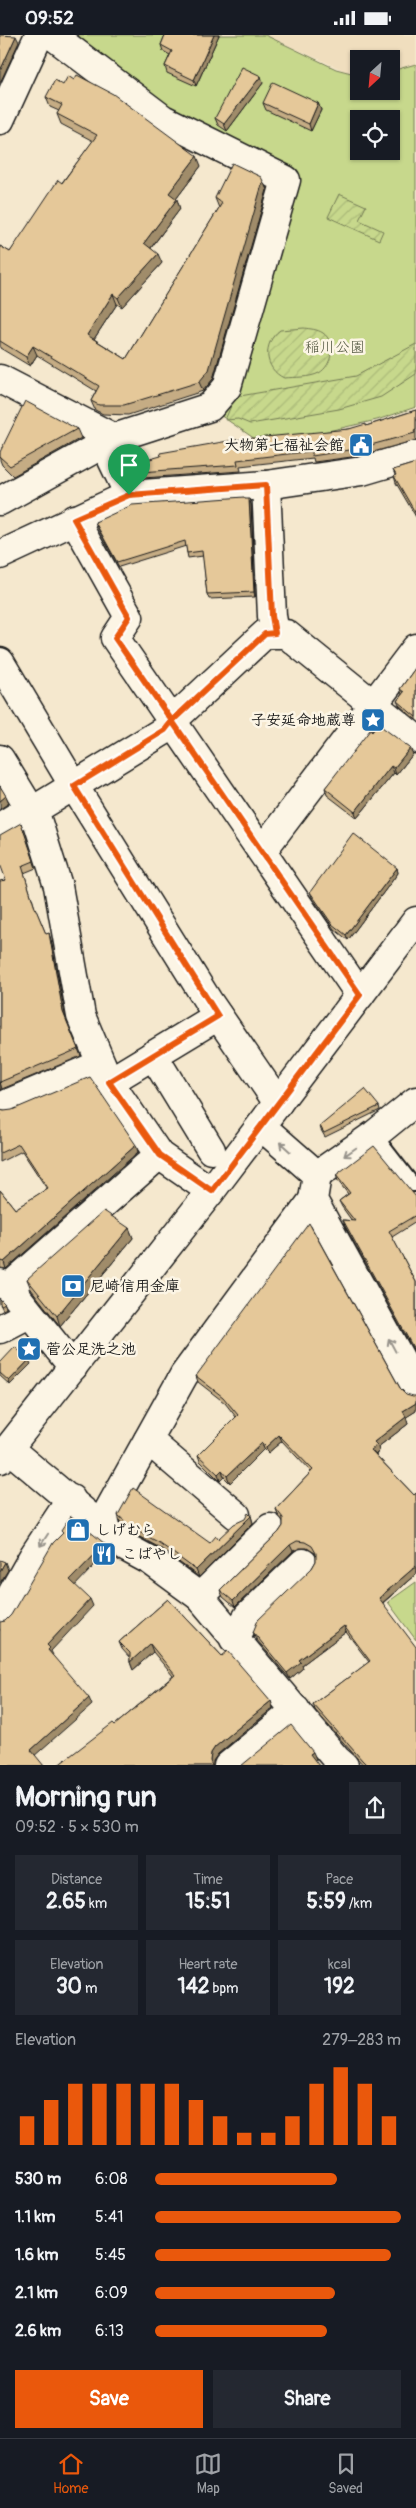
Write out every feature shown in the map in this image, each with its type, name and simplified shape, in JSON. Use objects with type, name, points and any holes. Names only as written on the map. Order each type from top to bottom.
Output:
[{"type":"street","points":[[0,120],[39,35]]},
{"type":"street","points":[[0,501],[109,441],[210,407],[227,387],[286,180],[163,119],[52,35]]},
{"type":"street","points":[[0,379],[109,441],[129,495]]},
{"type":"street","points":[[0,555],[129,495],[266,485],[362,471],[416,455]]},
{"type":"street","points":[[266,485],[272,616],[275,633]]},
{"type":"street","points":[[74,519],[129,617],[115,638],[360,995]]},
{"type":"street","points":[[0,827],[74,786],[165,730],[172,721],[265,634],[286,634],[416,739]]},
{"type":"street","points":[[262,851],[416,648]]},
{"type":"street","points":[[0,662],[8,696],[74,786],[218,1016],[278,1103]]},
{"type":"street","points":[[0,759],[32,810],[58,885],[81,1015],[105,1073],[160,1155],[212,1191]]},
{"type":"street","points":[[344,1765],[337,1760],[200,1597],[151,1561],[127,1548],[71,1499],[4,1454],[212,1191],[416,921]]},
{"type":"street","points":[[9,1103],[105,1073],[152,1055],[218,1016]]},
{"type":"street","points":[[152,1055],[211,1150]]},
{"type":"street","points":[[100,1524],[184,1375],[315,1188],[374,1135],[416,1101]]},
{"type":"street","points":[[261,1126],[315,1188],[416,1387]]},
{"type":"street","points":[[73,1367],[4,1285],[160,1155]]},
{"type":"street","points":[[0,1329],[30,1314]]},
{"type":"street","points":[[148,1440],[236,1515]]},
{"type":"street","points":[[0,1615],[34,1555],[71,1499]]},
{"type":"street","points":[[200,1597],[270,1528]]},
{"type":"street","points":[[234,1639],[248,1616],[303,1563]]},
{"type":"street","points":[[228,1765],[296,1710]]},
{"type":"lane","points":[[374,1135],[412,1184],[416,1184]]},
{"type":"shaded area","points":[[265,35],[416,35],[416,64],[400,68],[400,50],[350,50],[350,73]]},
{"type":"green space","name":"稲川公園","points":[[71,35],[265,35],[336,69],[350,73],[350,100],[400,100],[400,68],[416,64],[416,407],[377,420],[319,433],[255,439],[220,415],[297,183],[174,113]]},
{"type":"green space","points":[[339,194],[366,206],[359,220],[383,231],[379,240],[328,217]]},
{"type":"green space","points":[[314,329],[327,337],[331,348],[330,359],[324,369],[315,375],[284,378],[272,369],[269,362],[268,349],[270,342],[280,330]]},
{"type":"green space","points":[[416,344],[416,374],[381,397],[339,409],[250,424],[238,419],[225,420],[233,401],[240,396],[356,376]]},
{"type":"green space","points":[[416,1582],[416,1640],[388,1602]]},
{"type":"building","points":[[0,35],[16,36],[0,71]]},
{"type":"building","points":[[165,35],[214,35],[194,80],[165,66],[172,51],[161,45]]},
{"type":"building","points":[[242,67],[261,76],[224,124],[215,118]]},
{"type":"building","points":[[77,75],[113,94],[197,156],[169,193],[177,199],[144,243],[158,254],[118,298],[113,294],[87,335],[126,359],[222,203],[215,198],[232,163],[261,177],[263,181],[209,370],[199,382],[124,405],[99,405],[91,401],[99,386],[33,346],[26,357],[0,341],[0,246],[10,252],[58,180],[62,183],[97,135],[57,114],[62,105],[46,97],[55,80],[63,85],[68,76],[74,80]]},
{"type":"building","points":[[273,82],[318,103],[309,124],[263,103]]},
{"type":"building","points":[[25,401],[77,429],[10,466],[0,457],[0,452]]},
{"type":"building","points":[[416,410],[415,433],[356,449],[312,456],[312,451],[237,460],[238,465],[141,472],[139,462],[161,456],[160,453],[234,440],[349,429],[366,424],[366,426]]},
{"type":"building","points":[[416,463],[416,514],[394,476],[396,475],[393,470]]},
{"type":"building","points":[[244,497],[249,499],[254,592],[207,594],[202,551],[187,553],[185,541],[117,562],[95,522],[132,505]]},
{"type":"building","points":[[416,667],[416,717],[397,701],[404,692],[400,689]]},
{"type":"building","points":[[378,724],[410,748],[394,768],[391,766],[355,812],[325,788],[370,730],[372,732]]},
{"type":"building","points":[[0,786],[6,796],[0,801]]},
{"type":"building","points":[[21,823],[34,861],[22,866],[34,905],[46,934],[49,933],[63,1012],[78,1049],[0,1082],[0,881],[6,880],[0,864],[0,835]]},
{"type":"building","points":[[353,833],[397,868],[346,935],[332,924],[310,892]]},
{"type":"building","points":[[90,1077],[136,1145],[4,1262],[0,1261],[0,1190],[15,1209],[48,1188],[19,1144],[0,1153],[0,1110],[12,1110]]},
{"type":"building","points":[[365,1089],[379,1106],[324,1133],[320,1126]]},
{"type":"building","points":[[374,1146],[416,1197],[416,1215],[389,1231],[416,1282],[416,1353],[343,1220],[355,1221],[339,1201],[350,1193],[336,1175]]},
{"type":"building","points":[[104,1211],[129,1228],[57,1316],[27,1279]]},
{"type":"building","points":[[309,1223],[400,1388],[406,1394],[416,1396],[416,1403],[403,1411],[406,1417],[374,1442],[377,1445],[371,1450],[414,1495],[416,1493],[416,1566],[379,1598],[416,1647],[416,1765],[367,1765],[313,1704],[370,1661],[344,1626],[299,1660],[301,1662],[287,1673],[253,1632],[258,1620],[312,1568],[316,1561],[316,1553],[312,1546],[305,1542],[297,1541],[290,1545],[233,1601],[220,1590],[279,1532],[283,1526],[283,1518],[276,1509],[313,1470],[279,1435],[266,1447],[262,1443],[227,1476],[222,1470],[218,1474],[198,1455],[238,1415],[223,1397],[196,1376]]},
{"type":"building","points":[[0,1299],[5,1304],[1,1306],[0,1303]]},
{"type":"building","points":[[15,1347],[29,1360],[9,1381],[0,1373],[0,1363]]},
{"type":"building","points":[[133,1488],[210,1543],[216,1536],[218,1539],[234,1524],[245,1519],[248,1513],[251,1516],[196,1570],[158,1542],[133,1529],[118,1515]]},
{"type":"building","points":[[71,1516],[105,1544],[70,1580],[90,1599],[47,1645],[50,1648],[48,1650],[89,1698],[31,1750],[43,1765],[0,1765],[0,1622],[5,1621],[11,1615],[53,1543],[63,1533],[61,1531]]},
{"type":"building","points":[[0,1560],[5,1562],[0,1571]]},
{"type":"building","points":[[168,1599],[222,1656],[228,1651],[271,1701],[215,1747],[211,1753],[212,1765],[58,1765],[113,1723],[115,1725],[175,1675],[150,1644],[130,1662],[130,1653],[119,1642]]},
{"type":"building","points":[[291,1725],[313,1752],[310,1754],[318,1765],[242,1765]]},
{"type":"place","name":"大物第七福祉会館","points":[[361,445]]},
{"type":"place","name":"子安延命地蔵尊","points":[[373,720]]},
{"type":"place","name":"尼崎信用金庫","points":[[73,1286]]},
{"type":"place","name":"菅公足洗之池","points":[[29,1349]]},
{"type":"place","name":"しげむら","points":[[78,1530]]},
{"type":"place","name":"こばやし","points":[[104,1554]]},
{"type":"route","points":[[129,495],[74,519],[129,617],[115,638],[172,721],[165,730],[74,786],[218,1016],[109,1082],[160,1155],[190,1178],[212,1191],[360,995],[172,721],[265,634],[275,633],[272,616],[266,485],[129,495]]}]
